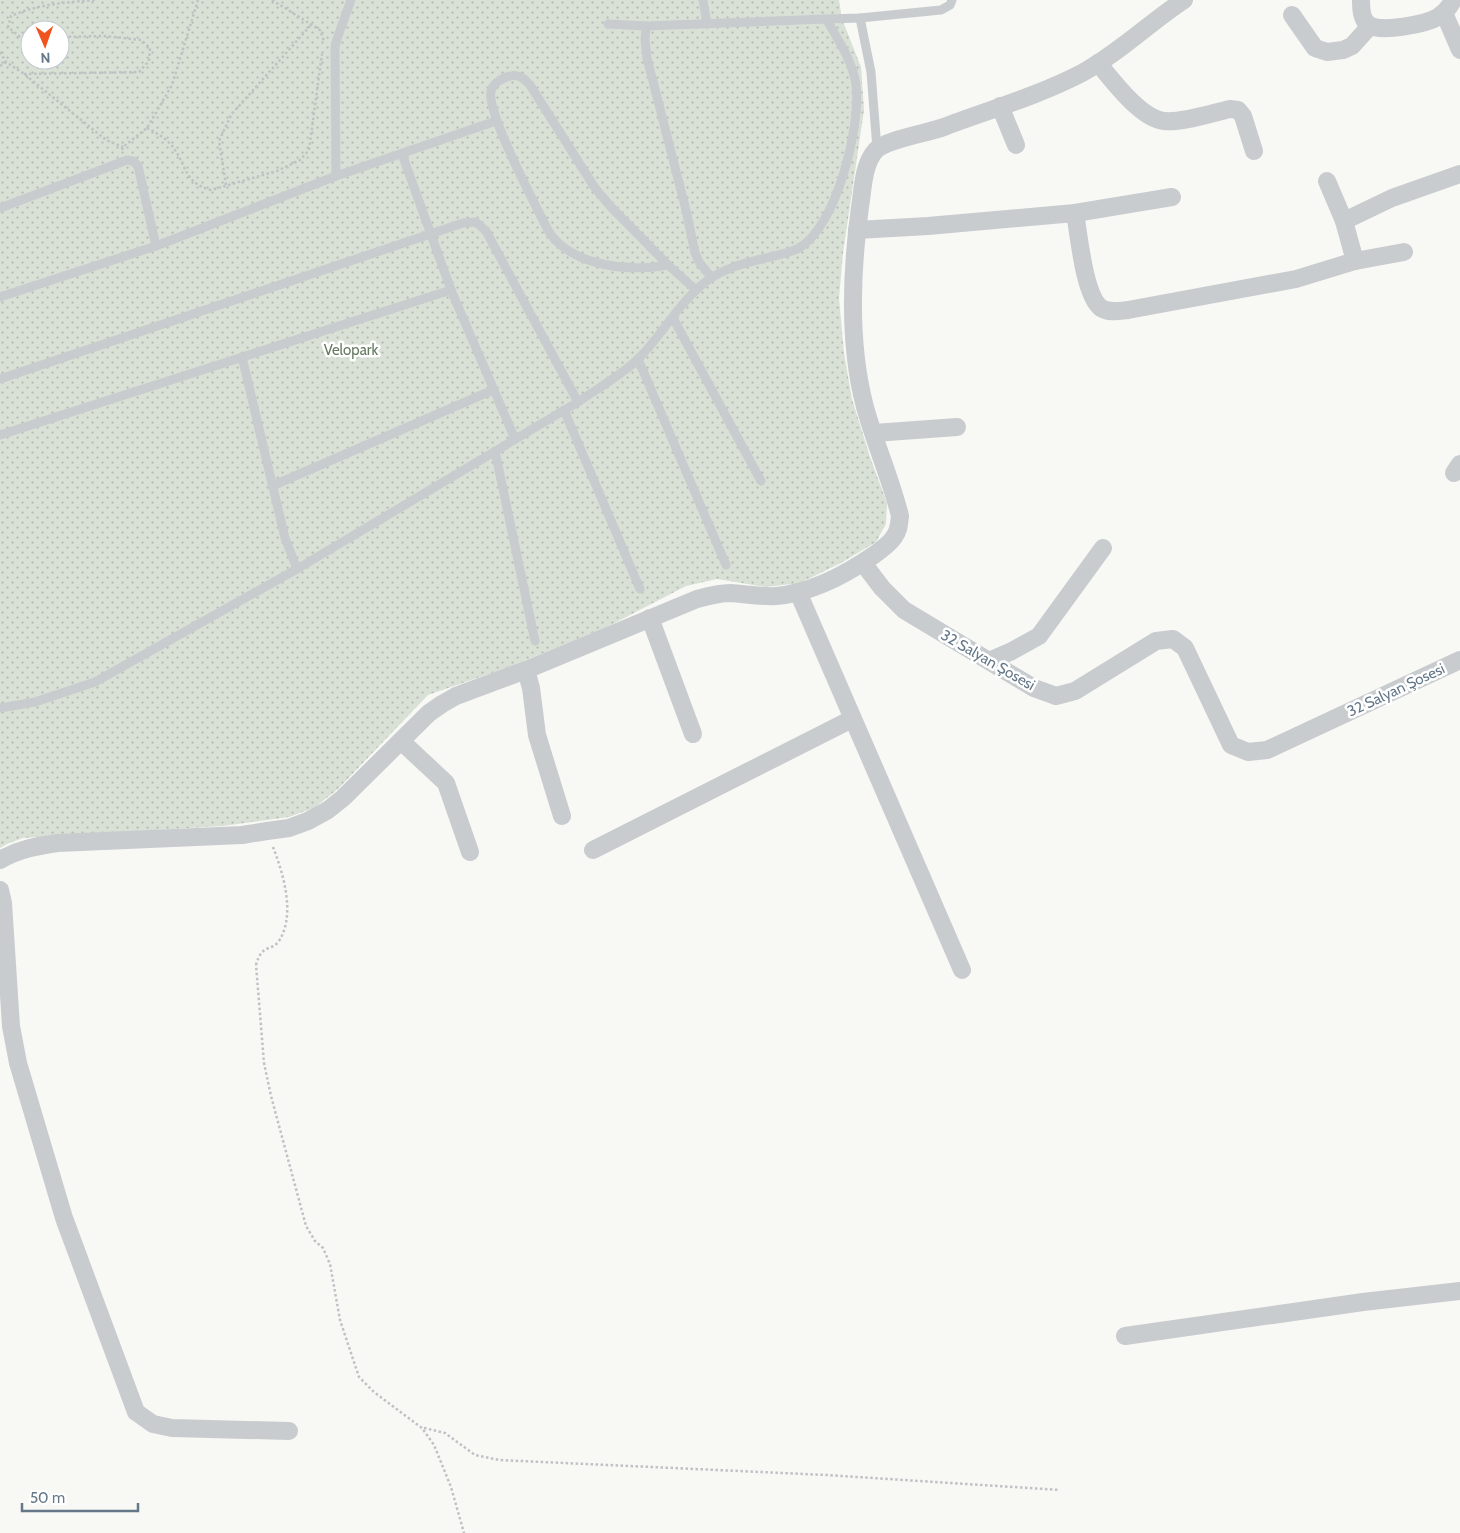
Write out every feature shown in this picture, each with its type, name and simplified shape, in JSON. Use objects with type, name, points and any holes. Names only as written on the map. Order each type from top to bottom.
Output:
[{"type":"street","points":[[0,860],[16,851],[58,843],[242,835],[289,828],[308,821],[328,810],[356,787],[429,713],[456,696],[526,670],[697,599],[714,594],[730,593],[776,596],[798,592],[834,579],[862,563],[888,544],[895,536],[899,528],[900,516],[865,407],[854,344],[853,292],[857,230],[865,174],[870,159],[877,149],[895,140],[927,133],[1059,84],[1098,63],[1184,0]]},
{"type":"street","points":[[1361,0],[1361,10],[1365,21],[1370,26],[1380,28],[1392,28],[1437,18],[1448,6]]},
{"type":"street","points":[[1448,6],[1460,50]]},
{"type":"street","points":[[1292,15],[1315,48],[1327,52],[1343,50],[1352,46],[1370,26]]},
{"type":"street","points":[[1098,63],[1129,100],[1152,118],[1174,121],[1230,109],[1238,110],[1243,116],[1254,151]]},
{"type":"street","points":[[1000,106],[1016,146]]},
{"type":"street","points":[[1344,221],[1392,198],[1460,174]]},
{"type":"street","points":[[1327,181],[1344,221],[1355,261]]},
{"type":"street","points":[[857,230],[919,227],[1075,213],[1172,196]]},
{"type":"street","points":[[1075,213],[1088,288],[1094,301],[1103,309],[1112,312],[1296,279],[1355,261],[1404,252]]},
{"type":"street","points":[[874,433],[957,427]]},
{"type":"street","points":[[989,661],[1012,651],[1038,636],[1103,548]]},
{"type":"street","name":"32 Salyan Şosesi","points":[[862,563],[882,588],[904,610],[1034,688],[1056,696],[1075,691],[1156,642],[1174,639],[1185,648],[1231,745],[1248,752],[1266,750],[1460,660]]},
{"type":"street","points":[[798,592],[962,970]]},
{"type":"street","points":[[650,618],[693,734]]},
{"type":"street","points":[[526,670],[531,688],[537,735],[562,816]]},
{"type":"street","points":[[593,850],[852,719]]},
{"type":"street","points":[[401,741],[446,783],[470,852]]},
{"type":"street","points":[[0,890],[3,903],[11,1026],[18,1063],[64,1218],[136,1412],[153,1424],[172,1428],[290,1431]]},
{"type":"street","points":[[1125,1336],[1363,1302],[1460,1291]]},
{"type":"lane","points":[[336,176],[335,47],[336,39],[351,0]]},
{"type":"lane","points":[[703,0],[707,24]]},
{"type":"lane","points":[[608,24],[646,26],[860,18],[941,10],[950,5],[952,0]]},
{"type":"lane","points":[[860,18],[871,72],[877,149]]},
{"type":"lane","points":[[0,708],[35,702],[95,682],[297,569],[578,402],[638,359],[657,339],[696,290],[711,278],[733,267],[797,249],[808,242],[837,195],[856,122],[856,83],[842,47],[826,19]]},
{"type":"lane","points":[[646,26],[647,58],[684,200],[695,253],[711,278]]},
{"type":"lane","points":[[668,265],[626,269],[574,254],[555,242],[496,121],[490,99],[495,83],[511,76],[518,75],[525,78],[595,188],[668,265],[696,290]]},
{"type":"lane","points":[[0,297],[156,246],[336,176],[496,121]]},
{"type":"lane","points":[[402,154],[451,290],[514,439]]},
{"type":"lane","points":[[0,208],[127,160],[133,161],[138,166],[156,246]]},
{"type":"lane","points":[[0,379],[430,235],[470,222],[476,222],[482,226],[578,402]]},
{"type":"lane","points":[[0,435],[451,290]]},
{"type":"lane","points":[[673,318],[762,481]]},
{"type":"lane","points":[[242,357],[285,538],[297,569]]},
{"type":"lane","points":[[638,359],[726,565]]},
{"type":"lane","points":[[272,486],[494,390]]},
{"type":"lane","points":[[564,410],[640,589]]},
{"type":"lane","points":[[495,451],[535,640]]},
{"type":"path","points":[[20,37],[8,27],[11,16],[26,10],[69,2],[97,0]]},
{"type":"path","points":[[119,163],[123,147],[147,128],[172,85],[198,0]]},
{"type":"path","points":[[147,128],[158,133],[175,149],[186,174],[201,187],[211,190],[277,171],[300,160],[308,150],[324,40],[320,30],[272,0]]},
{"type":"path","points":[[226,185],[219,141],[231,115],[311,25]]},
{"type":"path","points":[[24,74],[139,72],[149,61],[150,48],[140,40],[104,36],[70,37]]},
{"type":"path","points":[[0,52],[6,62],[24,74],[106,140],[123,147]]},
{"type":"path","points":[[0,66],[6,62]]},
{"type":"path","points":[[267,831],[283,876],[287,898],[286,918],[279,940],[265,948],[259,956],[256,965],[264,1063],[306,1226],[314,1240],[323,1248],[330,1264],[340,1320],[359,1377],[374,1392],[422,1428],[434,1445],[451,1488],[464,1533]]},
{"type":"path","points":[[422,1428],[445,1433],[475,1455],[499,1460],[826,1475],[1060,1490]]},
{"type":"green space","name":"Velopark","points":[[0,0],[839,0],[842,19],[861,67],[864,110],[843,253],[839,298],[844,353],[852,399],[887,503],[886,524],[876,542],[841,563],[800,583],[766,587],[717,579],[686,586],[607,627],[509,667],[428,695],[338,789],[314,808],[289,817],[223,826],[23,838],[0,848]]}]
